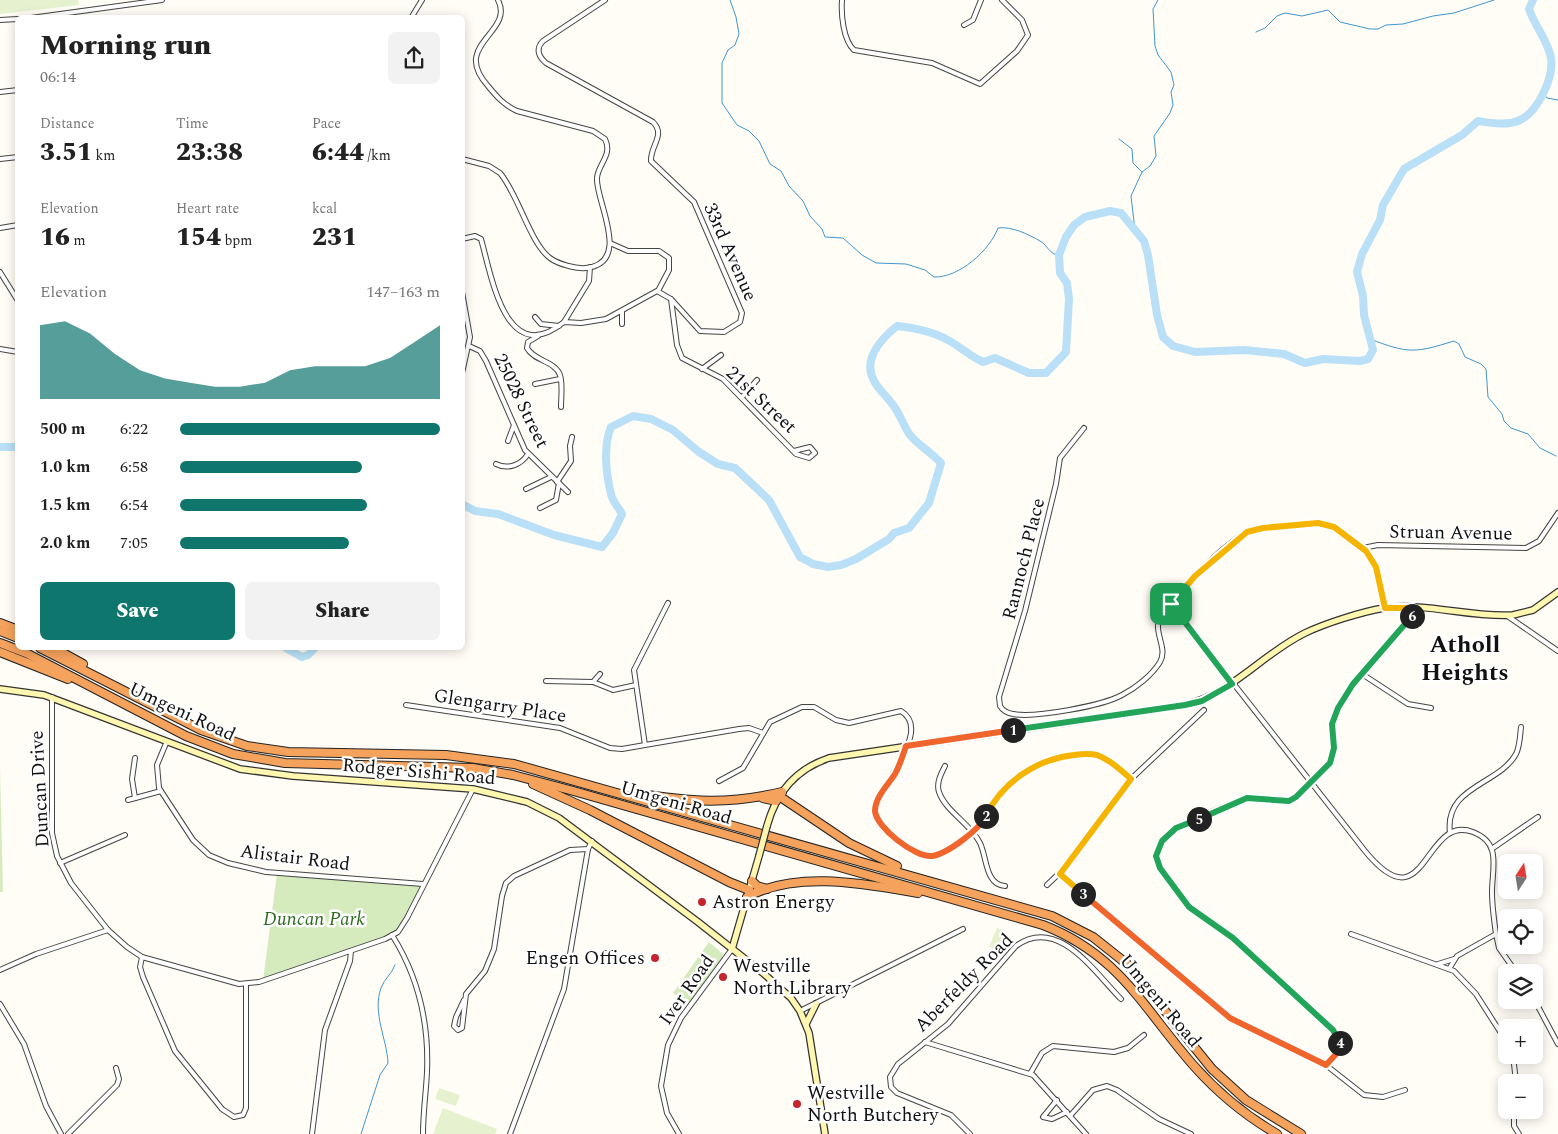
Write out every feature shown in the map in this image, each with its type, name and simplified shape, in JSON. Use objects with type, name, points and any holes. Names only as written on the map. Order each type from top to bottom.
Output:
[{"type":"highway","points":[[0,623],[15,629]]},
{"type":"highway","points":[[0,631],[15,637]]},
{"type":"highway","name":"Umgeni Road","points":[[0,643],[15,649]]},
{"type":"highway","name":"Umgeni Road","points":[[18,650],[207,745],[256,759],[285,763],[450,766],[513,776],[1043,924],[1074,939],[1096,953],[1134,988],[1208,1081],[1237,1106],[1277,1134]]},
{"type":"highway","name":"Umgeni Road","points":[[44,650],[201,730],[247,746],[288,752],[468,756],[514,764],[1003,900],[1052,916],[1104,945],[1138,976],[1212,1069],[1258,1109],[1301,1134]]},
{"type":"highway","points":[[57,650],[118,686]]},
{"type":"highway","points":[[0,652],[22,659],[147,715]]},
{"type":"highway","points":[[513,776],[590,810],[729,882],[748,894],[804,883],[834,881],[859,883],[964,902]]},
{"type":"highway","points":[[567,778],[670,799],[705,803],[779,796],[836,836],[890,863],[1003,900]]},
{"type":"highway","points":[[752,881],[757,886],[767,889]]},
{"type":"main road","points":[[732,949],[767,826],[779,796],[802,771],[822,760],[1185,705],[1202,701],[1232,684],[1304,634],[1385,608],[1413,608],[1506,615],[1533,610],[1558,592]]},
{"type":"main road","name":"Rodger Sishi Road","points":[[0,688],[32,692],[52,698],[216,762],[250,772],[473,790],[527,802],[559,818],[592,841],[732,949],[791,998],[806,1024],[825,1134]]},
{"type":"main road","points":[[806,1024],[816,1004]]},
{"type":"street","points":[[70,15],[162,0]]},
{"type":"street","points":[[413,15],[422,0]]},
{"type":"street","points":[[465,160],[496,169],[506,182],[539,246],[550,258],[578,267],[590,267],[604,257],[610,242],[607,217],[597,183],[599,170],[608,152],[605,140],[593,131],[517,111],[507,106],[476,71],[475,59],[477,50],[499,17],[500,7],[498,0]]},
{"type":"street","name":"33rd Avenue","points":[[605,0],[543,41],[539,46],[539,53],[546,62],[653,122],[658,127],[659,134],[651,161],[694,202],[743,316],[740,322],[728,331],[702,332],[671,299],[658,291]]},
{"type":"street","points":[[842,0],[847,36],[854,50],[932,63],[980,84],[1017,51],[1028,35],[1027,27],[1022,20],[1002,0]]},
{"type":"street","points":[[964,25],[973,20],[981,0]]},
{"type":"street","points":[[0,20],[15,19]]},
{"type":"street","points":[[0,92],[15,90]]},
{"type":"street","points":[[0,159],[15,157]]},
{"type":"street","points":[[0,228],[15,226]]},
{"type":"street","points":[[465,238],[475,236],[481,239],[504,315],[525,334],[539,336]]},
{"type":"street","points":[[564,322],[601,321],[622,312],[652,292],[658,291],[669,270],[669,258],[659,251],[628,250],[610,242]]},
{"type":"street","points":[[561,407],[560,379],[556,370],[529,351],[528,342],[550,333],[564,322],[589,281],[590,267]]},
{"type":"street","points":[[0,272],[15,296]]},
{"type":"street","name":"21st Street","points":[[671,299],[680,355],[690,364],[720,376],[798,456],[807,458],[815,453],[810,447],[794,451]]},
{"type":"street","points":[[465,307],[469,326],[469,346],[465,361]]},
{"type":"street","points":[[622,312],[622,324]]},
{"type":"street","points":[[535,318],[541,324],[559,326]]},
{"type":"street","name":"25028 Street","points":[[469,346],[480,351],[486,361],[528,454],[568,492]]},
{"type":"street","points":[[0,349],[15,352]]},
{"type":"street","points":[[702,369],[721,355]]},
{"type":"street","points":[[535,384],[560,379]]},
{"type":"street","points":[[742,397],[757,380]]},
{"type":"street","points":[[508,441],[514,425]]},
{"type":"street","name":"Rannoch Place","points":[[1084,428],[1060,458],[1056,484],[1028,602],[999,702],[1000,706],[1006,712],[1019,715],[1086,707],[1123,695],[1141,682],[1161,661],[1163,653],[1158,625],[1171,604]]},
{"type":"street","points":[[540,508],[556,500],[558,483],[571,461],[570,446],[572,437]]},
{"type":"street","points":[[496,464],[500,466],[517,465],[523,462],[528,454]]},
{"type":"street","points":[[526,489],[551,477]]},
{"type":"street","name":"Struan Avenue","points":[[1385,608],[1375,565],[1363,548],[1378,544],[1526,548],[1539,541],[1558,513]]},
{"type":"street","points":[[1363,548],[1334,527],[1323,524],[1254,529],[1241,536],[1195,576],[1171,604],[1375,864],[1390,875],[1405,876],[1420,870],[1439,841],[1450,833],[1470,831],[1484,839],[1493,848],[1495,860],[1492,902],[1496,934],[1499,948],[1510,964]]},
{"type":"street","points":[[645,745],[634,667],[668,603]]},
{"type":"street","points":[[1326,1065],[1340,1049],[1336,1034],[1233,938],[1189,907],[1160,868],[1156,856],[1162,841],[1176,828],[1247,798],[1289,801],[1311,782],[1330,763],[1334,748],[1332,724],[1334,715],[1348,690],[1412,616],[1413,608]]},
{"type":"street","points":[[1506,615],[1558,651]]},
{"type":"street","points":[[593,682],[600,674]]},
{"type":"street","points":[[1362,674],[1408,704],[1430,708]]},
{"type":"street","points":[[546,681],[593,682],[613,690],[636,685]]},
{"type":"street","name":"Duncan Drive","points":[[52,698],[52,828],[55,848],[70,884],[108,930],[127,948],[142,957],[246,985],[264,981],[392,935],[403,925],[473,790]]},
{"type":"street","name":"Glengarry Place","points":[[406,706],[560,728],[616,749],[739,729],[749,728],[763,733]]},
{"type":"street","points":[[719,782],[743,768],[763,733],[774,720],[806,706],[814,707],[840,721],[849,723],[899,710],[905,713],[910,722],[906,746],[894,774],[877,802],[875,812],[880,824],[918,853],[928,856],[939,854],[972,832],[982,823],[1000,792],[1047,760],[1082,754],[1097,755],[1119,768],[1131,779]]},
{"type":"street","points":[[1047,885],[1060,874],[1131,779],[1204,710]]},
{"type":"street","points":[[1450,833],[1450,817],[1460,799],[1515,755],[1521,727]]},
{"type":"street","name":"Alistair Road","points":[[166,741],[156,770],[161,792],[197,846],[221,861],[266,872],[423,884]]},
{"type":"street","points":[[135,798],[132,779],[136,758]]},
{"type":"street","points":[[945,766],[938,783],[940,794],[981,845],[993,880],[999,886],[1005,886]]},
{"type":"street","points":[[128,800],[161,792]]},
{"type":"street","points":[[1493,848],[1538,817]]},
{"type":"street","points":[[60,863],[125,835]]},
{"type":"street","points":[[510,1134],[564,989],[588,849],[592,841]]},
{"type":"street","points":[[464,1000],[462,1026],[458,1030],[454,1023],[468,990],[482,975],[491,959],[498,933],[503,893],[509,880],[570,850],[588,849]]},
{"type":"street","points":[[1060,874],[1230,1018],[1326,1065],[1359,1092],[1370,1097],[1384,1097],[1405,1090]]},
{"type":"street","points":[[800,1011],[963,929]]},
{"type":"street","points":[[0,970],[36,954],[108,930]]},
{"type":"street","points":[[1351,934],[1449,969],[1462,978],[1476,994],[1498,1028]]},
{"type":"street","points":[[1438,964],[1454,959],[1496,934]]},
{"type":"street","points":[[392,935],[414,976],[424,1030],[427,1071],[423,1134]]},
{"type":"street","name":"Aberfeldy Road","points":[[970,1134],[951,1115],[902,1096],[891,1086],[890,1077],[895,1067],[952,1019],[1008,954],[1026,940],[1046,938],[1066,945],[1086,961],[1121,999]]},
{"type":"street","name":"Iver Road","points":[[679,1134],[667,1113],[662,1086],[668,1045],[681,1018],[732,949]]},
{"type":"street","points":[[312,1134],[325,1030],[350,961],[351,951]]},
{"type":"street","points":[[142,957],[140,967],[143,977],[175,1051],[222,1109],[234,1117],[243,1116],[246,1104],[246,985]]},
{"type":"street","points":[[1449,969],[1454,959]]},
{"type":"street","points":[[0,1004],[24,1044],[46,1106],[61,1134]]},
{"type":"street","points":[[1539,1009],[1558,1044]]},
{"type":"street","points":[[1030,1074],[1042,1053],[1049,1047],[1057,1045],[1096,1052],[1114,1052],[1128,1048],[1144,1035]]},
{"type":"street","points":[[925,1042],[1030,1074],[1040,1081],[1086,1134]]},
{"type":"street","points":[[68,1134],[118,1083],[116,1068]]},
{"type":"street","points":[[1057,1100],[1043,1114],[1043,1117],[1052,1119],[1069,1114],[1093,1090],[1107,1086],[1117,1090],[1160,1119],[1190,1134]]},
{"type":"street","points":[[1514,1119],[1514,1126],[1519,1134]]},
{"type":"green space","points":[[0,0],[78,0],[79,5],[0,14]]},
{"type":"green space","points":[[0,768],[3,892],[0,892]]},
{"type":"green space","name":"Duncan Park","points":[[277,873],[423,884],[403,925],[392,935],[263,981]]},
{"type":"green space","points":[[997,928],[1007,932],[999,951],[989,947]]},
{"type":"green space","points":[[709,942],[723,954],[719,967],[689,1006],[673,993]]},
{"type":"green space","points":[[439,1088],[460,1095],[456,1106],[435,1099]]},
{"type":"green space","points":[[443,1108],[497,1129],[495,1134],[433,1134]]},
{"type":"waterway","points":[[730,0],[739,34],[735,45],[728,50],[722,63],[722,103],[737,125],[749,131],[759,141],[770,164],[781,171],[789,186],[803,201],[810,216],[822,229],[825,237],[843,238],[862,255],[876,263],[906,264],[925,270],[934,277],[944,276],[963,268],[981,253],[998,228],[1014,229],[1025,233],[1043,243],[1051,252],[1059,255]]},
{"type":"waterway","points":[[1135,230],[1131,196],[1142,172],[1150,166],[1156,156],[1154,136],[1170,113],[1173,105],[1171,92],[1174,85],[1171,72],[1158,55],[1155,46],[1153,9],[1158,0]]},
{"type":"waterway","points":[[1256,32],[1265,28],[1277,16],[1285,13],[1302,16],[1328,10],[1340,22],[1378,29],[1386,25],[1403,24],[1454,13],[1494,0]]},
{"type":"waterway","points":[[465,506],[475,511],[498,514],[554,535],[602,547],[613,533],[622,514],[612,497],[608,478],[606,460],[608,435],[611,427],[633,416],[651,419],[673,430],[699,452],[718,464],[735,468],[769,500],[800,557],[813,564],[828,567],[841,565],[856,559],[889,539],[894,533],[909,528],[929,503],[941,463],[910,435],[891,402],[874,381],[870,365],[875,350],[880,343],[897,326],[912,328],[940,336],[983,362],[995,358],[1029,373],[1046,373],[1066,352],[1069,299],[1067,283],[1060,273],[1059,255],[1066,237],[1074,225],[1085,217],[1110,211],[1121,213],[1144,241],[1148,255],[1157,315],[1163,337],[1173,346],[1195,352],[1244,350],[1284,354],[1305,363],[1323,359],[1360,361],[1368,359],[1373,350],[1364,315],[1363,296],[1357,272],[1362,254],[1380,220],[1383,205],[1404,169],[1462,135],[1478,121],[1499,124],[1515,122],[1527,116],[1539,102],[1550,75],[1551,58],[1547,45],[1529,9],[1533,0]]},
{"type":"waterway","points":[[1543,93],[1547,98],[1558,100]]},
{"type":"waterway","points":[[1119,139],[1132,149],[1133,163],[1142,172]]},
{"type":"waterway","points":[[1370,339],[1394,347],[1412,350],[1421,350],[1454,341],[1459,344],[1465,357],[1481,364],[1486,369],[1488,397],[1502,414],[1504,421],[1511,428],[1528,434],[1540,448],[1556,456]]},
{"type":"waterway","points":[[0,447],[15,447]]},
{"type":"waterway","points":[[290,650],[302,657],[308,655],[313,650]]},
{"type":"waterway","points":[[361,1134],[380,1075],[388,1063],[378,1007],[382,985],[395,965]]},
{"type":"place","name":"Astron Energy","points":[[702,902]]},
{"type":"place","name":"Engen Offices","points":[[655,958]]},
{"type":"place","name":"Westville North Library","points":[[723,977]]},
{"type":"place","name":"Westville North Butchery","points":[[797,1104]]},
{"type":"district","name":"Atholl Heights","points":[[1465,659]]},
{"type":"route","points":[[1318,523],[1334,527],[1366,551],[1376,567],[1385,608],[1413,608],[1412,616],[1348,690],[1334,715],[1332,724],[1333,753],[1330,763],[1296,797],[1286,802],[1255,797],[1242,800],[1176,828],[1162,841],[1156,856],[1160,868],[1189,907],[1233,938],[1338,1036],[1340,1049],[1326,1065],[1235,1022],[1060,874],[1072,861],[1131,779],[1119,768],[1101,757],[1092,754],[1070,755],[1039,763],[1000,792],[993,801],[982,823],[977,828],[936,855],[928,856],[918,853],[888,833],[876,817],[875,806],[894,774],[906,746],[1185,705],[1202,701],[1221,692],[1232,684],[1171,604],[1195,576],[1247,532],[1254,529],[1318,523]]}]
